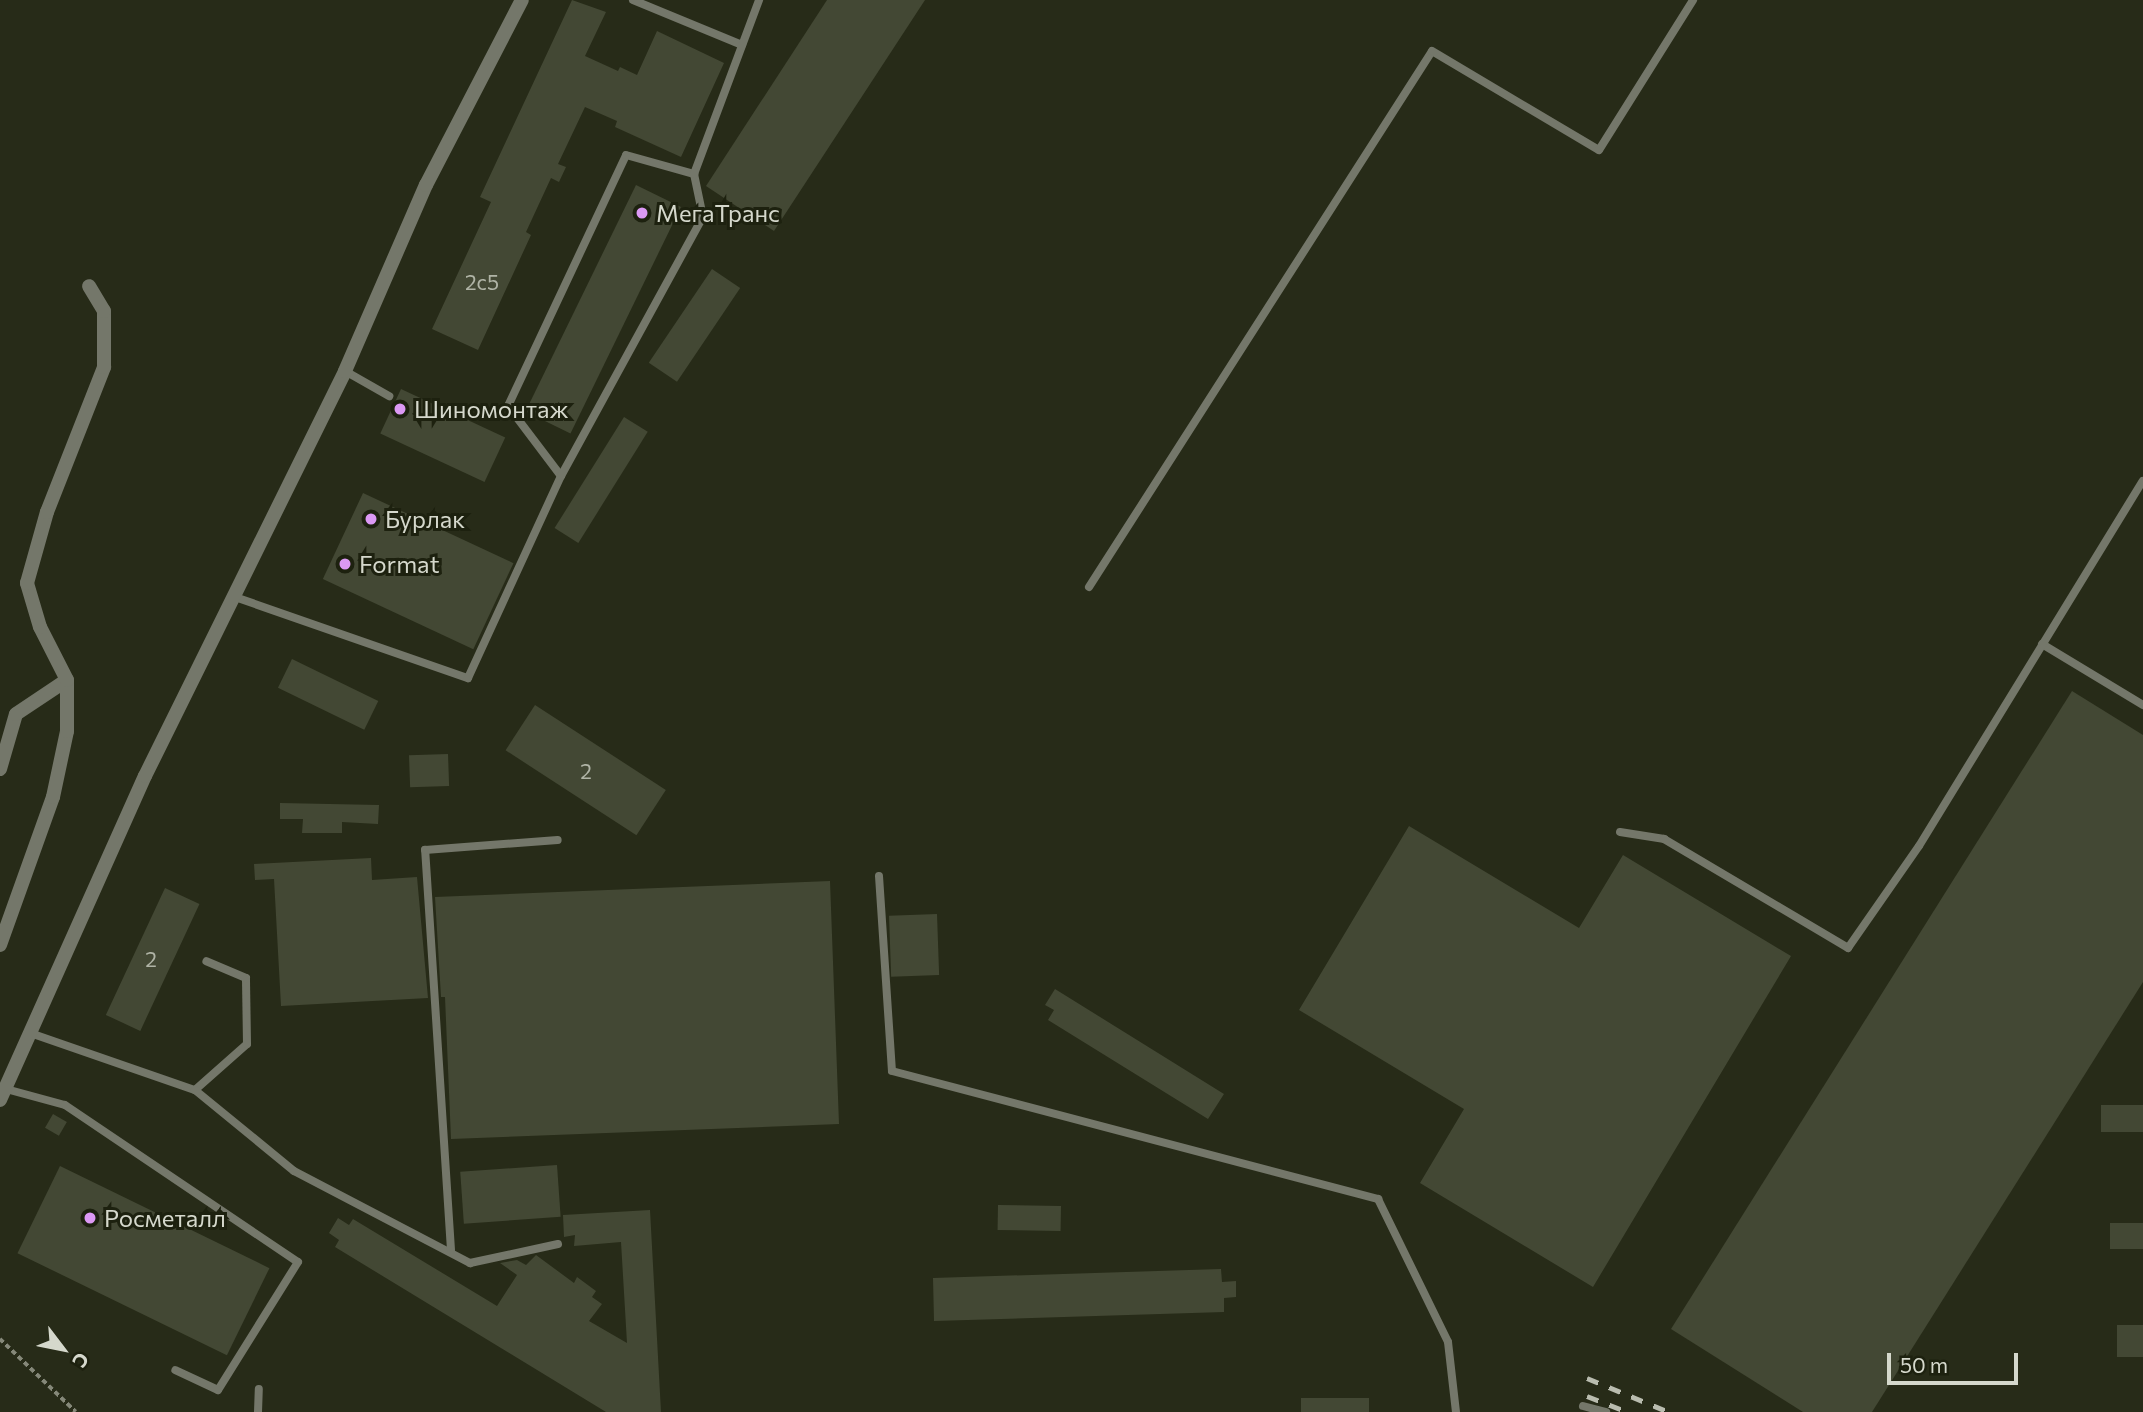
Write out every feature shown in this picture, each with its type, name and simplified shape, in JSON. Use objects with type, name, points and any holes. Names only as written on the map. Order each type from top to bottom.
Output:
[{"type":"street","points":[[3,1094],[33,1034],[145,776],[345,370],[426,185],[522,0]]},
{"type":"street","points":[[0,945],[53,797],[67,731],[67,680],[40,627],[27,583],[47,512],[104,367],[104,312],[89,286]]},
{"type":"street","points":[[0,769],[16,714],[67,680]]},
{"type":"lane","points":[[633,0],[742,45]]},
{"type":"lane","points":[[232,596],[468,678],[561,476],[703,217],[694,174],[759,0]]},
{"type":"lane","points":[[1089,587],[1432,51],[1599,150],[1693,0]]},
{"type":"lane","points":[[561,476],[508,406],[626,155],[694,174]]},
{"type":"lane","points":[[345,370],[389,396]]},
{"type":"lane","points":[[1620,832],[1664,839],[1848,948],[1919,846],[2143,481]]},
{"type":"lane","points":[[2042,644],[2143,705]]},
{"type":"lane","points":[[450,1250],[425,850],[558,841]]},
{"type":"lane","points":[[878,876],[892,1070],[1378,1199],[1448,1342],[1456,1412]]},
{"type":"lane","points":[[195,1090],[247,1044],[246,978],[206,961]]},
{"type":"lane","points":[[33,1034],[195,1090],[294,1171],[450,1250],[470,1263],[558,1244]]},
{"type":"lane","points":[[3,1094],[65,1104],[298,1262],[218,1390],[176,1370]]},
{"type":"lane","points":[[258,1412],[259,1389]]},
{"type":"lane","points":[[1583,1406],[1606,1412]]},
{"type":"path","points":[[0,1339],[76,1412]]},
{"type":"building","points":[[572,0],[606,12],[585,56],[618,71],[620,67],[637,75],[657,31],[724,63],[681,157],[615,127],[617,121],[585,107],[558,164],[566,167],[559,182],[551,178],[526,232],[531,235],[478,350],[432,329],[491,202],[480,197]]},
{"type":"building","points":[[827,0],[925,0],[774,231],[706,186]]},
{"type":"building","points":[[636,185],[681,207],[570,433],[526,411]]},
{"type":"building","points":[[712,269],[740,288],[677,382],[649,363]]},
{"type":"building","points":[[401,389],[505,438],[485,482],[380,433]]},
{"type":"building","points":[[624,417],[648,432],[578,543],[555,528]]},
{"type":"building","points":[[363,493],[513,563],[473,649],[323,579]]},
{"type":"building","points":[[292,659],[378,701],[364,730],[278,688]]},
{"type":"building","points":[[2072,691],[2143,735],[2143,982],[1872,1412],[1803,1412],[1671,1329]]},
{"type":"building","points":[[535,705],[666,790],[636,835],[506,750]]},
{"type":"building","points":[[448,754],[449,786],[410,787],[409,755]]},
{"type":"building","points":[[280,803],[379,805],[378,824],[342,822],[342,833],[302,833],[303,819],[280,819]]},
{"type":"building","points":[[1409,826],[1579,928],[1623,855],[1791,956],[1593,1287],[1420,1183],[1464,1109],[1299,1010]]},
{"type":"building","points":[[371,858],[372,880],[417,877],[428,998],[281,1006],[274,879],[255,880],[254,864]]},
{"type":"building","points":[[830,881],[839,1124],[451,1139],[445,997],[441,997],[435,897]]},
{"type":"building","points":[[165,888],[199,904],[140,1031],[106,1015]]},
{"type":"building","points":[[937,914],[939,975],[891,977],[889,916]]},
{"type":"building","points":[[1055,989],[1224,1094],[1208,1119],[1048,1020],[1054,1010],[1045,1005]]},
{"type":"building","points":[[2101,1105],[2143,1105],[2143,1132],[2101,1132]]},
{"type":"building","points":[[53,1114],[67,1122],[59,1136],[45,1128]]},
{"type":"building","points":[[557,1165],[561,1217],[464,1224],[460,1172]]},
{"type":"building","points":[[60,1166],[269,1268],[227,1355],[17,1253]]},
{"type":"building","points":[[998,1205],[1061,1206],[1061,1231],[998,1230]]},
{"type":"building","points":[[650,1210],[661,1412],[606,1412],[335,1247],[339,1240],[329,1233],[338,1218],[349,1225],[353,1219],[497,1306],[517,1275],[500,1263],[517,1260],[526,1265],[536,1255],[574,1283],[577,1277],[596,1291],[592,1297],[602,1304],[589,1321],[627,1343],[621,1242],[574,1246],[575,1235],[564,1237],[563,1215]]},
{"type":"building","points":[[2110,1223],[2143,1223],[2143,1249],[2110,1249]]},
{"type":"building","points":[[1221,1269],[1222,1282],[1236,1281],[1236,1297],[1224,1298],[1224,1312],[934,1321],[933,1278]]},
{"type":"building","points":[[2117,1325],[2143,1325],[2143,1357],[2117,1357]]},
{"type":"building","points":[[1301,1398],[1369,1398],[1369,1412],[1301,1412]]},
{"type":"railway","points":[[1587,1378],[1669,1412]]},
{"type":"railway","points":[[1587,1396],[1628,1412]]},
{"type":"place","name":"МегаТранс","points":[[642,213]]},
{"type":"place","name":"Шиномонтаж","points":[[400,409]]},
{"type":"place","name":"Бурлак","points":[[371,519]]},
{"type":"place","name":"Format","points":[[345,564]]},
{"type":"place","name":"Росметалл","points":[[90,1218]]}]
